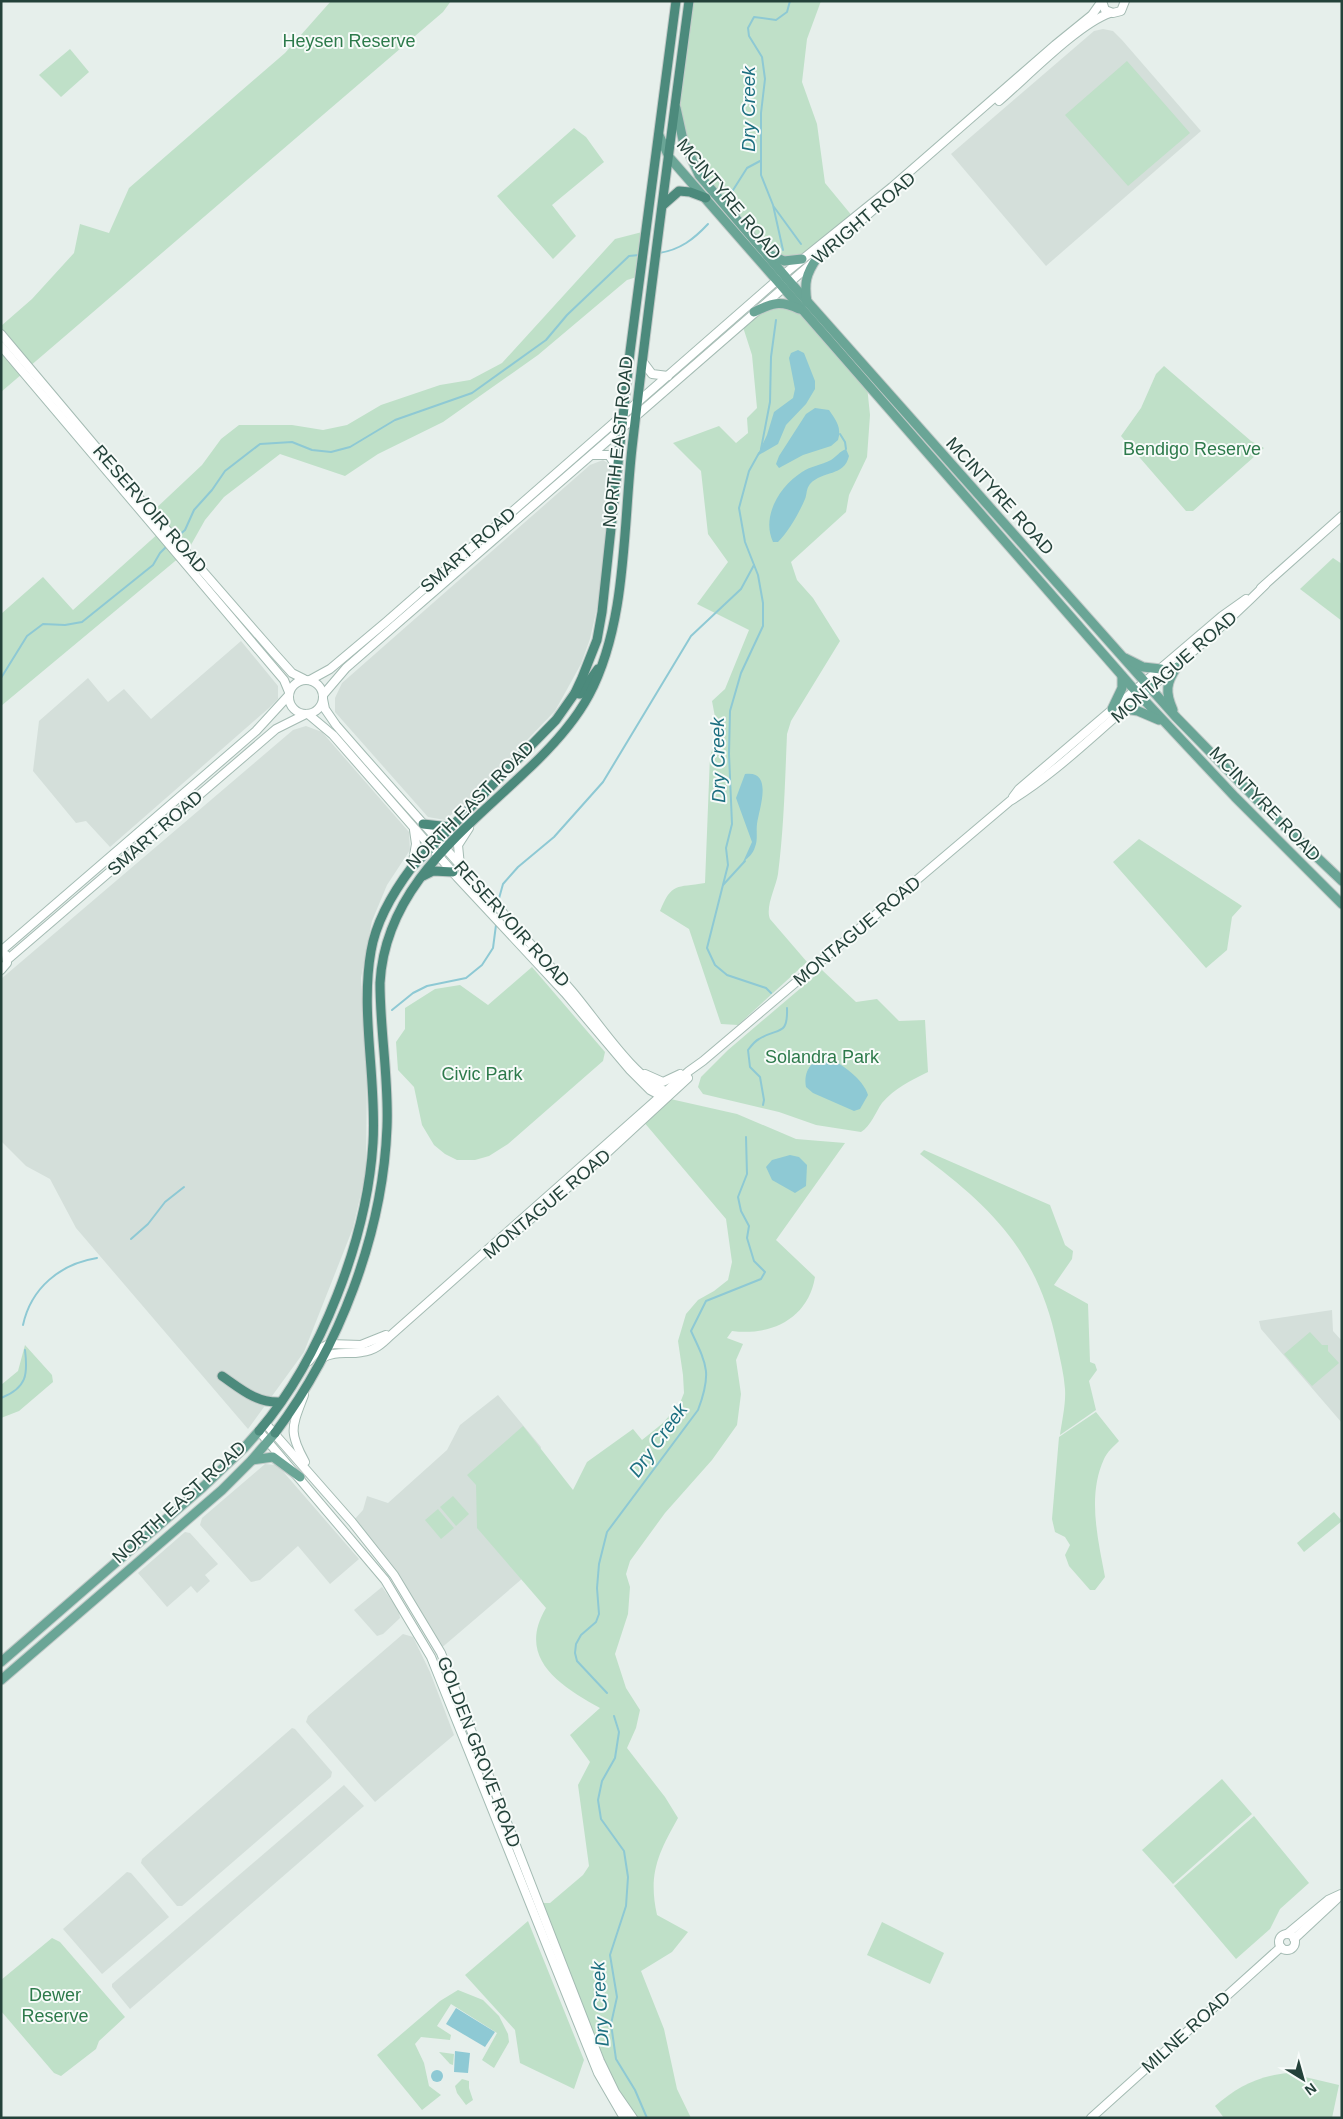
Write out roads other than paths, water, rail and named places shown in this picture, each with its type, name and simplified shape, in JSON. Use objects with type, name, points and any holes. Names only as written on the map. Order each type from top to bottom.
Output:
[{"type":"highway","name":"NORTH EAST ROAD","points":[[259,1431],[295,1379],[326,1319],[353,1248],[367,1189],[373,1146],[374,1097],[368,976],[371,949],[388,905],[412,867],[539,739],[575,693],[596,643],[606,589],[623,415],[676,1]]},
{"type":"highway","name":"NORTH EAST ROAD","points":[[275,1433],[310,1380],[329,1344],[365,1252],[380,1193],[387,1128],[380,983],[385,946],[399,908],[419,878],[472,822],[549,749],[570,725],[585,703],[602,665],[608,645],[617,604],[636,416],[689,1]]},
{"type":"highway","points":[[662,206],[679,191],[690,192],[706,198]]},
{"type":"highway","points":[[596,643],[608,645]]},
{"type":"highway","points":[[575,693],[580,694],[602,665]]},
{"type":"highway","points":[[423,824],[437,828],[450,827]]},
{"type":"highway","points":[[419,878],[433,871],[456,870]]},
{"type":"highway","points":[[370,1027],[382,1028]]},
{"type":"highway","points":[[353,1248],[365,1252]]},
{"type":"highway","points":[[222,1376],[256,1399],[280,1402]]},
{"type":"main road","points":[[1102,1],[1104,8],[1110,13]]},
{"type":"main road","name":"WRIGHT ROAD","points":[[622,428],[754,312],[802,259],[892,188],[1055,44],[1092,15],[1102,1]]},
{"type":"main road","name":"WRIGHT ROAD","points":[[623,415],[783,281],[816,258],[1071,38],[1096,19],[1121,11],[1125,2]]},
{"type":"main road","name":"MCINTYRE ROAD","points":[[676,103],[683,140],[699,174],[764,252],[783,281]]},
{"type":"main road","name":"MCINTYRE ROAD","points":[[659,135],[669,157],[783,281],[1122,676],[1164,722],[1342,904]]},
{"type":"main road","points":[[764,252],[784,261],[802,259]]},
{"type":"main road","points":[[754,312],[776,302],[804,306],[805,281],[816,258]]},
{"type":"main road","name":"MCINTYRE ROAD","points":[[804,306],[1147,686],[1263,806],[1342,881]]},
{"type":"main road","name":"RESERVOIR ROAD","points":[[1,334],[4,346],[25,368],[172,541],[289,669],[307,679]]},
{"type":"main road","points":[[643,362],[652,374],[668,376]]},
{"type":"main road","name":"SMART ROAD","points":[[307,679],[321,676],[623,415]]},
{"type":"main road","name":"SMART ROAD","points":[[323,697],[337,677],[622,428]]},
{"type":"main road","points":[[592,455],[609,456],[618,469]]},
{"type":"main road","name":"MONTAGUE ROAD","points":[[1147,686],[1177,667],[1342,516]]},
{"type":"main road","name":"RESERVOIR ROAD","points":[[172,541],[284,680],[289,693]]},
{"type":"main road","name":"MONTAGUE ROAD","points":[[322,1358],[338,1352],[356,1353],[378,1346],[703,1062],[1010,801],[1032,788],[1125,709],[1161,669],[1222,616],[1266,585]]},
{"type":"main road","points":[[1118,654],[1143,667],[1161,669]]},
{"type":"main road","points":[[1177,667],[1169,679],[1167,688],[1169,701],[1178,719]]},
{"type":"main road","points":[[1112,709],[1122,688],[1122,676]]},
{"type":"main road","points":[[307,679],[318,684],[323,697],[319,708],[307,714],[298,712],[292,707],[289,693],[295,683],[307,679]]},
{"type":"main road","name":"SMART ROAD","points":[[1,952],[256,731],[289,693]]},
{"type":"main road","name":"MONTAGUE ROAD","points":[[1010,801],[1019,789],[1112,709],[1138,694]]},
{"type":"main road","name":"RESERVOIR ROAD","points":[[323,697],[325,709],[336,725],[423,824],[442,854],[643,1084],[666,1095]]},
{"type":"main road","points":[[1125,709],[1138,711],[1164,722]]},
{"type":"main road","name":"SMART ROAD","points":[[1,970],[6,966],[7,960],[276,729],[307,714]]},
{"type":"main road","name":"RESERVOIR ROAD","points":[[307,714],[333,735],[413,827],[434,844]]},
{"type":"main road","points":[[456,870],[458,845],[472,822]]},
{"type":"main road","points":[[412,867],[416,844],[413,827]]},
{"type":"main road","name":"RESERVOIR ROAD","points":[[456,870],[570,989],[640,1075],[666,1095]]},
{"type":"main road","points":[[1,952],[7,960]]},
{"type":"main road","points":[[614,1043],[643,1072],[663,1082],[703,1062]]},
{"type":"main road","name":"MONTAGUE ROAD","points":[[329,1344],[361,1345],[376,1341],[396,1329]]},
{"type":"main road","points":[[295,1379],[319,1349],[329,1344]]},
{"type":"main road","points":[[310,1380],[293,1430],[293,1439],[310,1473]]},
{"type":"main road","name":"GOLDEN GROVE ROAD","points":[[265,1423],[310,1473],[394,1575],[441,1653],[577,1997],[600,2061],[627,2115]]},
{"type":"main road","name":"GOLDEN GROVE ROAD","points":[[259,1431],[386,1580],[431,1657],[598,2073],[627,2115]]},
{"type":"main road","name":"NORTH EAST ROAD","points":[[1,1662],[203,1487],[259,1431]]},
{"type":"main road","name":"NORTH EAST ROAD","points":[[1,1680],[222,1490],[275,1433]]},
{"type":"main road","points":[[251,1461],[273,1457],[300,1477]]},
{"type":"main road","points":[[1291,1936],[1294,1944],[1291,1948],[1287,1950],[1281,1947],[1280,1939],[1291,1936],[1328,1900],[1342,1894]]},
{"type":"main road","name":"MILNE ROAD","points":[[1091,2118],[1281,1947]]},
{"type":"main road","points":[[568,2000],[577,1997]]},
{"type":"water","points":[[798,350],[804,353],[815,381],[815,389],[806,404],[786,425],[778,444],[757,456],[767,435],[774,412],[793,398],[795,389],[789,358],[791,353]]},
{"type":"water","points":[[815,408],[829,410],[839,428],[838,440],[831,446],[803,455],[779,468],[776,464],[779,456],[806,414]]},
{"type":"water","points":[[846,449],[849,456],[843,467],[810,484],[803,504],[790,527],[778,542],[773,542],[769,522],[771,512],[786,485],[802,472],[831,460]]},
{"type":"water","points":[[745,774],[754,774],[759,778],[763,792],[757,824],[756,844],[752,854],[743,862],[752,842],[736,798]]},
{"type":"water","points":[[827,1057],[839,1064],[862,1083],[868,1095],[860,1109],[854,1111],[813,1093],[806,1087],[805,1081],[809,1067],[817,1060]]},
{"type":"water","points":[[790,1155],[799,1157],[807,1165],[806,1186],[795,1193],[772,1180],[766,1167],[772,1160]]},
{"type":"water","points":[[456,2008],[495,2032],[485,2047],[446,2024]]},
{"type":"water","points":[[455,2051],[470,2053],[468,2073],[454,2072]]},
{"type":"water","points":[[437,2070],[443,2076],[437,2082],[431,2076]]},
{"type":"waterway","name":"Dry Creek","points":[[783,250],[773,205],[761,175],[761,113],[765,79],[762,57],[749,36],[748,28],[754,17],[776,20],[787,12],[790,1]]},
{"type":"waterway","points":[[728,198],[747,168],[760,161]]},
{"type":"waterway","points":[[774,207],[801,244]]},
{"type":"waterway","points":[[659,253],[667,252],[686,243],[708,224]]},
{"type":"waterway","points":[[177,537],[185,530],[194,510],[212,490],[225,471],[260,444],[292,442],[312,450],[331,452],[350,447],[395,420],[472,393],[546,340],[567,315],[629,256],[639,255]]},
{"type":"waterway","name":"Dry Creek","points":[[761,449],[770,402],[771,357],[776,320]]},
{"type":"waterway","points":[[840,434],[845,442],[846,449]]},
{"type":"waterway","name":"Dry Creek","points":[[759,453],[749,471],[739,508],[745,542],[758,575],[763,603],[763,626],[741,673],[730,711],[729,754],[732,824],[726,848],[728,865],[707,948],[715,965],[727,975],[766,988],[771,993]]},
{"type":"waterway","points":[[1,678],[27,636],[43,624],[65,625],[82,622],[153,565],[160,553],[168,545]]},
{"type":"waterway","points":[[498,902],[503,884],[518,867],[554,837],[603,782],[691,636],[741,589],[754,565]]},
{"type":"waterway","points":[[723,885],[745,861]]},
{"type":"waterway","points":[[392,1010],[413,993],[427,986],[466,978],[482,965],[493,948],[496,925]]},
{"type":"waterway","name":"Dry Creek","points":[[763,1105],[764,1100],[760,1077],[750,1067],[748,1050],[758,1040],[784,1027],[787,1008]]},
{"type":"waterway","name":"Dry Creek","points":[[607,1693],[577,1661],[575,1653],[576,1644],[581,1635],[596,1622],[599,1614],[597,1588],[599,1564],[607,1532],[698,1410],[705,1387],[706,1369],[701,1352],[691,1331],[706,1301],[761,1279],[765,1272],[754,1261],[747,1238],[749,1226],[741,1211],[738,1197],[747,1174],[746,1137]]},
{"type":"waterway","points":[[131,1239],[148,1224],[165,1202],[184,1187]]},
{"type":"waterway","points":[[23,1325],[33,1300],[49,1280],[71,1266],[97,1258]]},
{"type":"waterway","points":[[1,1398],[10,1394],[21,1385],[26,1373],[25,1350]]},
{"type":"waterway","name":"Dry Creek","points":[[614,1716],[619,1732],[615,1758],[602,1781],[598,1800],[601,1819],[624,1851],[628,1877],[626,1906],[610,1955],[617,1997],[611,2024],[616,2059],[635,2090],[647,2118]]},
{"type":"park label","name":"Heysen Reserve","points":[[349,41]]},
{"type":"park label","name":"Bendigo Reserve","points":[[1192,449]]},
{"type":"park label","name":"Solandra Park","points":[[822,1057]]},
{"type":"park label","name":"Civic Park","points":[[482,1074]]},
{"type":"park label","name":"Dewer Reserve","points":[[55,2005]]}]
